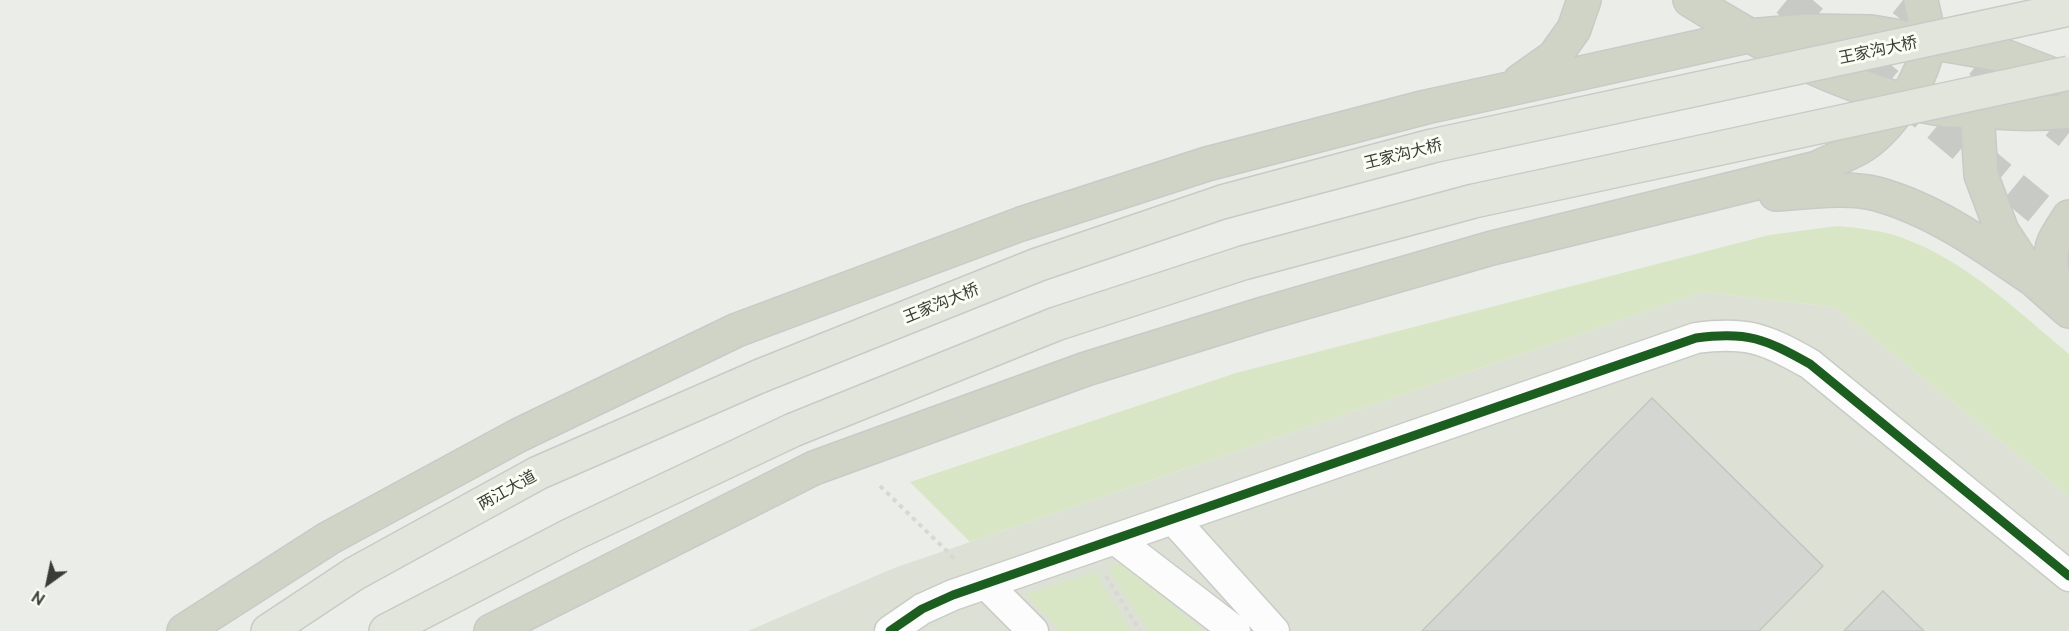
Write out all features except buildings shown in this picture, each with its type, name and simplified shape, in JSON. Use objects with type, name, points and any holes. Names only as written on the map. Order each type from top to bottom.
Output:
[{"type":"highway","points":[[1509,89],[1554,57],[1574,29],[1584,0]]},
{"type":"highway","points":[[1690,0],[1748,36],[1801,63],[1905,101],[1940,109],[2013,113],[2069,111]]},
{"type":"highway","points":[[491,631],[814,468],[1086,369],[1260,315],[1492,248],[1817,168],[1861,147],[1889,122],[1905,101],[1919,73],[1928,41],[1921,0]]},
{"type":"highway","points":[[2034,280],[2002,231],[1981,175],[1977,111],[1986,82],[1999,54],[2029,8],[2039,0]]},
{"type":"highway","points":[[184,631],[329,538],[519,435],[737,330],[1021,224],[1207,164],[1426,107],[1748,36],[1807,30],[1871,32],[1999,54],[2069,81]]},
{"type":"highway","points":[[1684,201],[1830,190],[1876,194],[1925,212],[1976,240],[2034,280],[2069,309]]},
{"type":"highway","points":[[2069,217],[2053,243],[2051,269],[2058,293],[2069,309]]},
{"type":"main road","name":"王家沟大桥","points":[[760,376],[1037,265],[1222,202],[1432,146],[2069,9]]},
{"type":"main road","points":[[386,631],[571,535],[793,430],[1056,324],[1243,263],[1474,201],[2069,73]]},
{"type":"main road","name":"两江大道","points":[[268,631],[354,574],[538,473],[760,376]]},
{"type":"street","points":[[890,631],[922,609],[953,595],[975,576],[1115,539],[1696,338],[1726,334],[1755,337],[1810,363],[2069,576]]},
{"type":"street","points":[[1173,519],[1274,631]]},
{"type":"street","points":[[1115,539],[1235,631]]},
{"type":"street","points":[[975,576],[1033,631]]},
{"type":"path","points":[[880,486],[975,576]]},
{"type":"path","points":[[1101,567],[1140,631]]},
{"type":"shaded area","points":[[1703,292],[1835,307],[2069,496],[2069,631],[748,631],[894,568]]},
{"type":"green space","points":[[1837,226],[1900,237],[1947,259],[1990,288],[2069,354],[2069,496],[1835,307],[1703,292],[970,542],[910,482],[1236,373],[1769,235]]},
{"type":"green space","points":[[1121,563],[1204,631],[1148,631],[1108,568]]},
{"type":"green space","points":[[1095,572],[1131,631],[1061,631],[1025,595]]},
{"type":"tunnel","points":[[1787,0],[2069,234]]},
{"type":"tunnel","points":[[1903,0],[2069,133]]},
{"type":"cycle path","points":[[890,631],[922,609],[953,595],[1696,338],[1714,336],[1756,339],[1781,348],[1810,364],[2069,576]]}]
